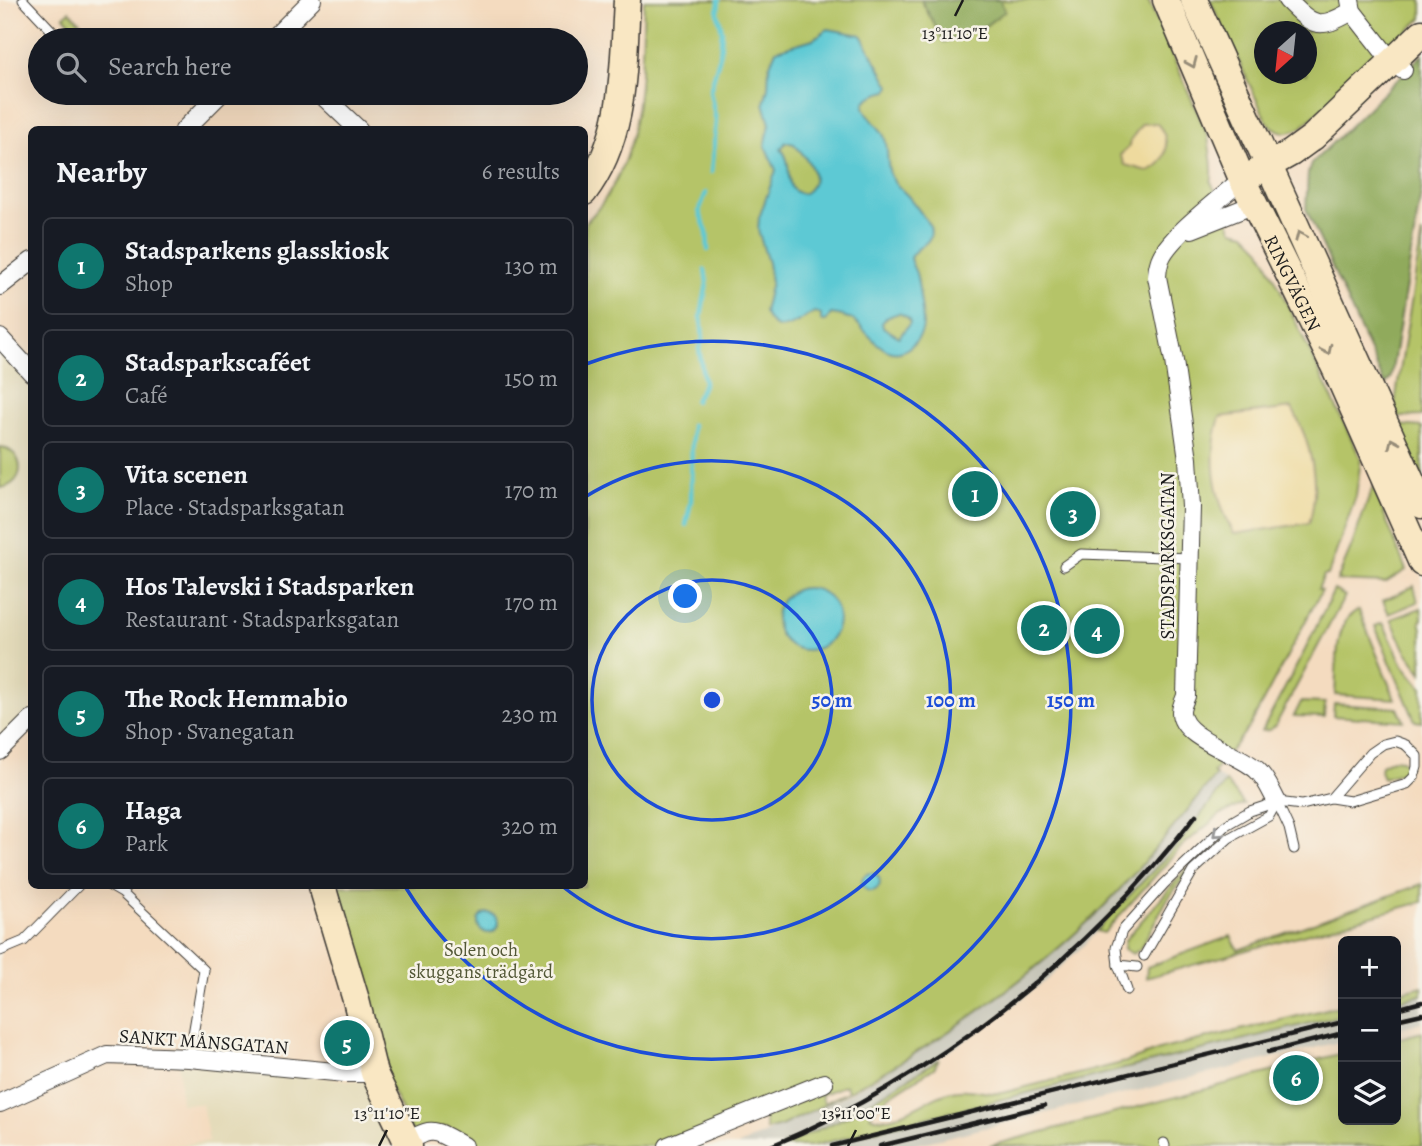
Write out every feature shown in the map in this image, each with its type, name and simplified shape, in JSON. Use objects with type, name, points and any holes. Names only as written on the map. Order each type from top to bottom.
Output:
[{"type":"main road","points":[[588,187],[603,163],[619,110],[627,0]]},
{"type":"main road","name":"RINGVÄGEN","points":[[1166,0],[1242,179],[1336,370],[1422,563]]},
{"type":"main road","name":"RINGVÄGEN","points":[[1194,0],[1422,505]]},
{"type":"main road","points":[[1398,66],[1422,33]]},
{"type":"main road","points":[[1255,204],[1274,176],[1398,66],[1422,50]]},
{"type":"main road","points":[[1242,179],[1274,176]]},
{"type":"main road","points":[[323,889],[356,1000],[374,1073],[406,1145]]},
{"type":"street","points":[[284,28],[312,0]]},
{"type":"street","points":[[1287,0],[1313,23],[1330,23],[1351,6],[1398,66]]},
{"type":"street","points":[[188,126],[209,105]]},
{"type":"street","points":[[333,105],[355,126]]},
{"type":"street","name":"STADSPARKSGATAN","points":[[1242,179],[1163,253],[1157,277],[1182,410],[1191,507],[1186,696],[1181,711],[1184,724],[1192,732],[1259,771],[1277,802]]},
{"type":"street","name":"STADSPARKSGATAN","points":[[1183,233],[1255,204]]},
{"type":"street","points":[[0,286],[28,264]]},
{"type":"street","points":[[0,338],[28,369]]},
{"type":"street","points":[[0,751],[28,723]]},
{"type":"street","name":"SANKT MÅNSGATAN","points":[[0,1102],[107,1055],[189,1058],[345,1073],[374,1073]]},
{"type":"street","points":[[668,1146],[824,1083]]},
{"type":"street","points":[[406,1145],[425,1131],[432,1131],[463,1146]]},
{"type":"lane","points":[[23,0],[51,28]]},
{"type":"lane","points":[[1064,566],[1082,554],[1190,558]]},
{"type":"lane","points":[[1128,989],[1118,965],[1116,948],[1122,931],[1164,884],[1226,825],[1250,811],[1277,802],[1302,805],[1331,799],[1350,801],[1407,784],[1415,777],[1417,756],[1406,745],[1395,741],[1383,744],[1370,753],[1331,799]]},
{"type":"lane","points":[[1277,802],[1289,828],[1294,849]]},
{"type":"lane","points":[[1144,956],[1192,871],[1229,838],[1269,816],[1277,802]]},
{"type":"lane","points":[[0,951],[24,941],[75,889]]},
{"type":"lane","points":[[115,889],[204,970],[189,1058]]},
{"type":"lane","points":[[1118,965],[1137,967]]},
{"type":"shaded area","points":[[0,350],[28,381],[28,716],[0,746]]},
{"type":"shaded area","points":[[1216,775],[1226,782],[1199,820],[1146,880],[1049,978],[982,1030],[848,1116],[782,1146],[737,1146],[843,1097],[982,1009],[1094,915],[1171,830]]},
{"type":"shaded area","points":[[1422,995],[1422,1022],[1401,1028],[1401,1000]]},
{"type":"shaded area","points":[[1338,1016],[1338,1042],[910,1146],[812,1146]]},
{"type":"shaded area","points":[[179,1063],[371,1082],[379,1091],[390,1146],[170,1146],[209,1141],[202,1104],[181,1104]]},
{"type":"green space","name":"Solen och skuggans trädgård","points":[[644,0],[1148,0],[1208,136],[1211,182],[1233,230],[1245,233],[1261,249],[1361,459],[1356,496],[1328,575],[1324,575],[1318,589],[1322,590],[1250,726],[1213,773],[1216,775],[1138,870],[1093,917],[1058,949],[984,1007],[865,1083],[848,1092],[846,1085],[821,1095],[824,1103],[846,1093],[781,1126],[766,1130],[764,1117],[658,1146],[476,1146],[447,1127],[413,1133],[386,1079],[332,889],[588,889],[588,219],[619,175],[636,119]]},
{"type":"green space","points":[[921,0],[1000,0],[1005,11],[985,26],[944,42]]},
{"type":"green space","points":[[1210,0],[1422,0],[1422,18],[1302,127],[1292,132],[1275,129],[1267,122]]},
{"type":"green space","points":[[70,11],[85,28],[74,28],[64,16]]},
{"type":"green space","points":[[1422,55],[1422,187],[1391,377],[1385,385],[1306,209],[1308,173],[1311,164]]},
{"type":"green space","points":[[1422,233],[1422,416],[1399,417],[1394,409]]},
{"type":"green space","points":[[1397,425],[1422,427],[1422,481]]},
{"type":"green space","points":[[0,447],[15,455],[20,468],[15,481],[0,488]]},
{"type":"green space","points":[[1373,486],[1406,570],[1385,583],[1337,581],[1351,548]]},
{"type":"green space","points":[[1414,586],[1418,602],[1389,614],[1383,601]]},
{"type":"green space","points":[[1334,590],[1345,596],[1275,726],[1262,731],[1305,650]]},
{"type":"green space","points":[[1421,608],[1422,673],[1405,649],[1391,619]]},
{"type":"green space","points":[[1359,610],[1395,699],[1335,695],[1341,634],[1351,615]]},
{"type":"green space","points":[[1383,623],[1403,665],[1422,688],[1422,722],[1415,721],[1375,626]]},
{"type":"green space","points":[[1301,702],[1325,703],[1324,717],[1294,716]]},
{"type":"green space","points":[[1334,704],[1398,708],[1404,721],[1333,716]]},
{"type":"green space","points":[[1392,759],[1402,760],[1406,764],[1404,772],[1383,778],[1381,765]]},
{"type":"green space","points":[[1226,782],[1244,804],[1221,814],[1182,846],[1104,933],[1096,931],[1179,843]]},
{"type":"green space","points":[[1187,868],[1189,871],[1167,900],[1140,949],[1133,954],[1124,949],[1125,940]]},
{"type":"green space","points":[[1422,884],[1422,902],[1146,978],[1147,967],[1231,936],[1238,950]]},
{"type":"green space","points":[[1422,986],[1422,995],[1401,1000],[1401,992]]},
{"type":"green space","points":[[1338,1006],[1338,1016],[812,1146],[782,1146],[848,1116],[939,1059],[934,1068],[889,1097],[870,1116],[880,1118],[902,1114],[947,1092],[958,1090],[1002,1093],[1126,1062],[1162,1049]]},
{"type":"green space","points":[[1422,1032],[1422,1146],[989,1146],[1338,1054],[1338,1125],[1401,1125],[1401,1038]]},
{"type":"sand","points":[[1156,123],[1166,143],[1164,157],[1160,163],[1147,171],[1125,165],[1120,155],[1128,148],[1142,124]]},
{"type":"sand","points":[[1292,408],[1309,449],[1312,464],[1314,494],[1309,523],[1234,534],[1217,492],[1213,463],[1220,417]]},
{"type":"water","points":[[828,29],[861,35],[890,86],[888,91],[866,100],[865,111],[884,136],[891,177],[930,226],[931,233],[910,258],[916,273],[923,319],[920,336],[906,350],[890,352],[857,323],[845,317],[831,314],[826,321],[821,321],[821,314],[815,312],[782,327],[775,326],[764,312],[771,282],[758,230],[759,218],[776,170],[765,146],[770,124],[764,103],[769,67],[776,50],[813,39]],"holes":[[[786,142],[794,144],[812,169],[813,182],[803,194],[796,192],[790,183],[788,162],[781,149]],[[899,313],[908,318],[910,323],[899,337],[883,327],[882,323],[887,317]]]},
{"type":"water","points":[[801,588],[813,588],[829,597],[836,607],[836,631],[829,641],[813,650],[801,650],[790,645],[781,636],[776,625],[776,613],[781,602],[790,593]]},
{"type":"water","points":[[867,873],[875,873],[880,882],[878,889],[867,891],[862,886],[862,878]]},
{"type":"water","points":[[488,913],[495,916],[498,923],[495,930],[488,933],[481,930],[478,923],[481,916]]},
{"type":"waterway","points":[[711,172],[716,121],[710,91],[720,55],[722,31],[718,13],[719,0]]},
{"type":"waterway","points":[[706,193],[699,211],[707,232],[708,250]]},
{"type":"waterway","points":[[695,401],[704,383],[699,348],[703,338],[701,316],[707,283],[705,270]]},
{"type":"waterway","points":[[686,525],[691,501],[692,425]]},
{"type":"railway","points":[[771,1146],[833,1118],[892,1085],[950,1048],[1004,1008],[1057,964],[1106,917],[1153,867],[1196,815]]},
{"type":"railway","points":[[1401,1008],[1422,1002]]},
{"type":"railway","points":[[1401,1019],[1422,1014]]},
{"type":"railway","points":[[832,1146],[1338,1023]]},
{"type":"railway","points":[[1268,1052],[1338,1034]]},
{"type":"railway","points":[[880,1146],[1044,1106]]},
{"type":"place","name":"Stadsparkens glasskiosk","points":[[975,494]]},
{"type":"place","name":"Vita scenen","points":[[1073,514]]},
{"type":"place","name":"Stadsparkscaféet","points":[[1044,628]]},
{"type":"place","name":"Hos Talevski i Stadsparken","points":[[1097,631]]},
{"type":"place","name":"The Rock Hemmabio","points":[[347,1043]]},
{"type":"place","name":"Haga","points":[[1296,1078]]}]
